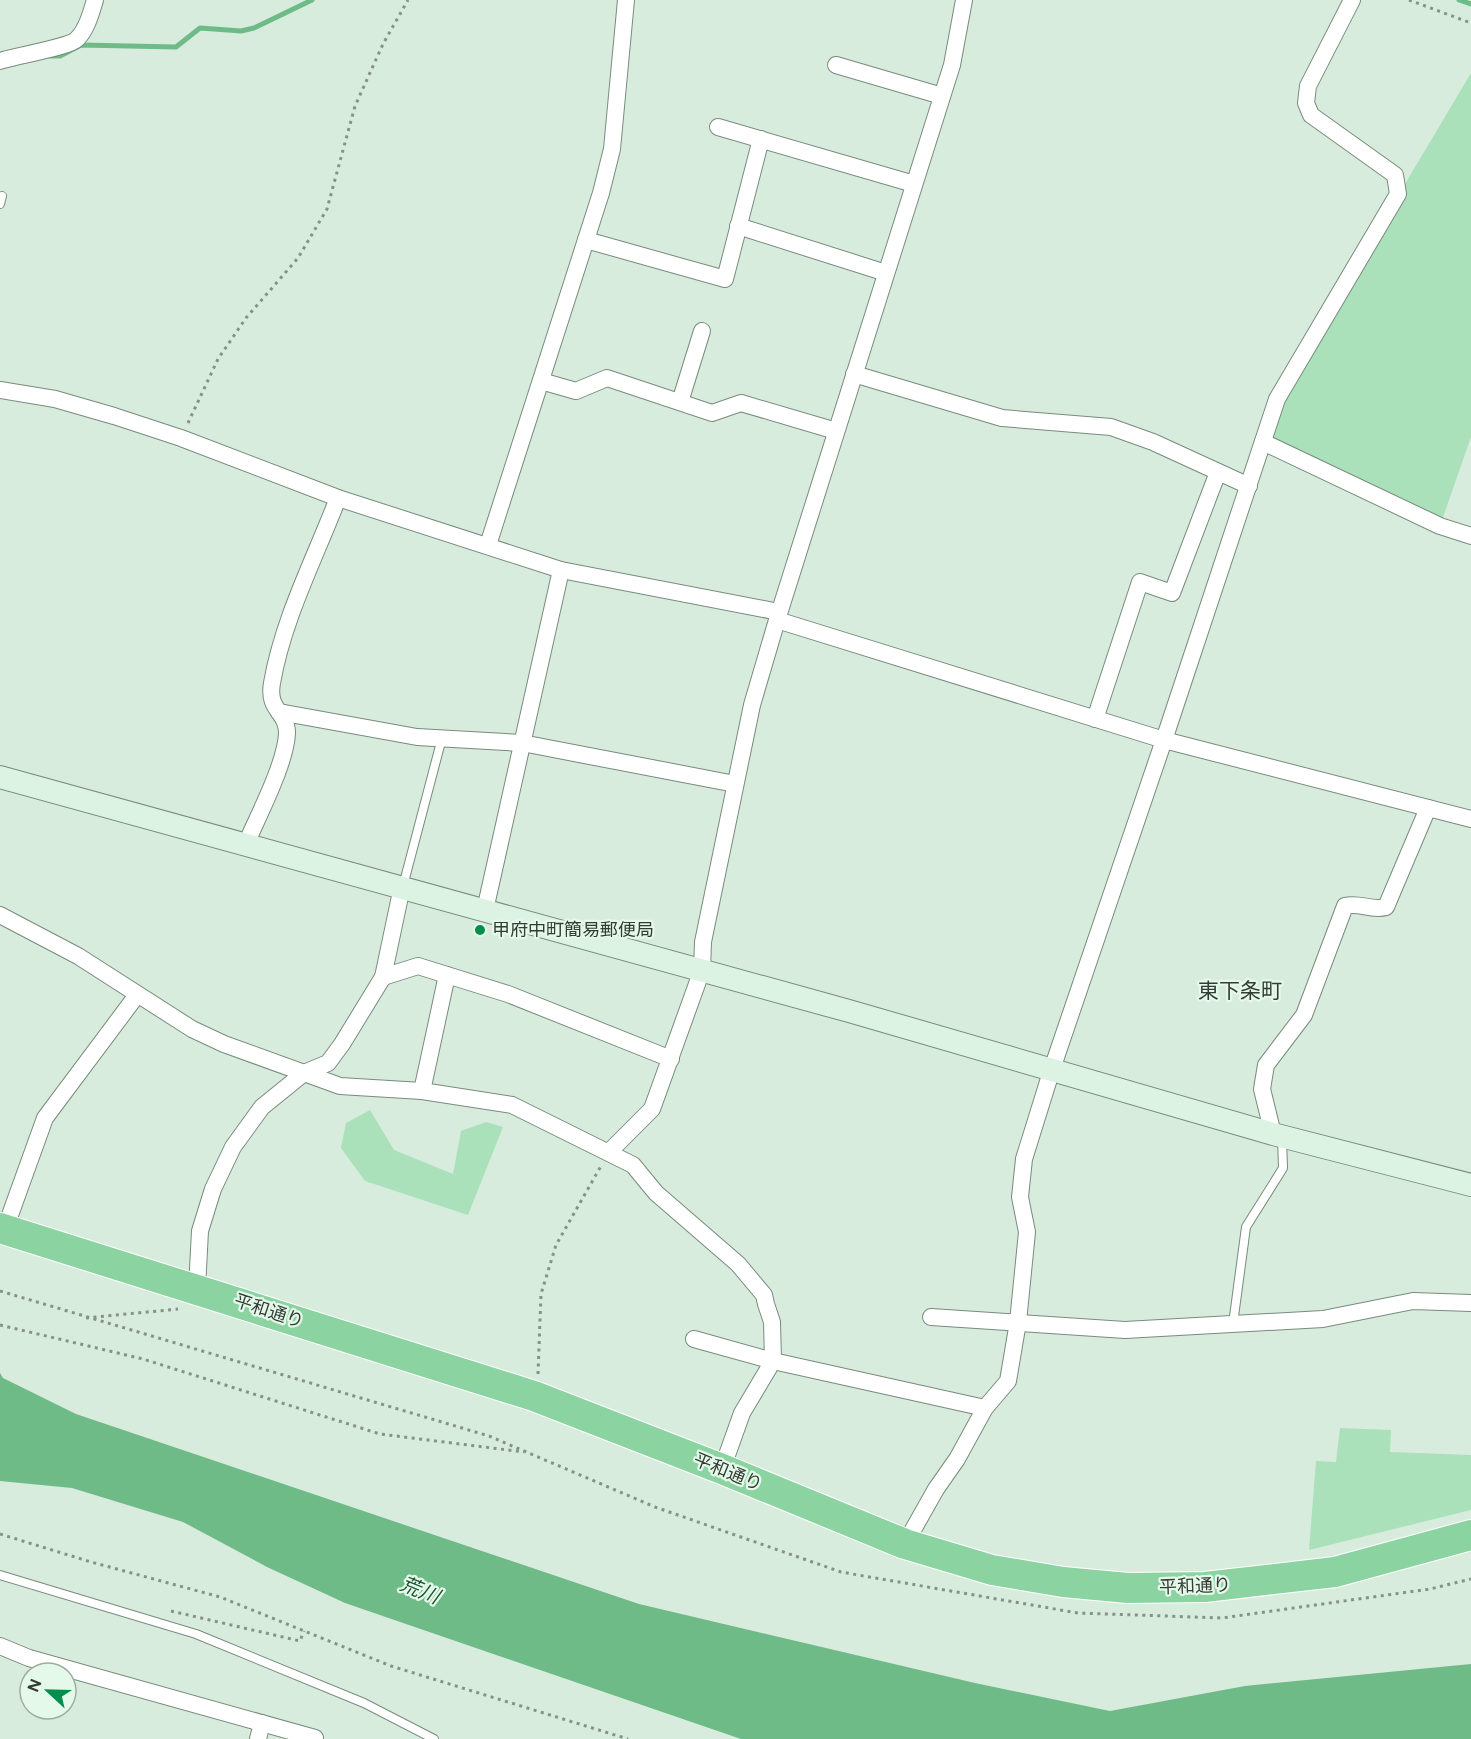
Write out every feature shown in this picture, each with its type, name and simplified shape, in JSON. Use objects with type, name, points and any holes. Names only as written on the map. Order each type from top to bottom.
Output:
[{"type":"highway","name":"平和通り","points":[[2,1228],[534,1396],[722,1469],[905,1544],[992,1570],[1063,1582],[1128,1588],[1205,1587],[1335,1572],[1471,1535]]},
{"type":"street","points":[[0,61],[31,51],[61,47],[77,40],[90,18],[95,0]]},
{"type":"street","points":[[488,545],[586,240],[612,149],[626,0]]},
{"type":"street","points":[[609,1152],[652,1109],[702,970],[703,942],[752,705],[952,65],[964,0]]},
{"type":"street","points":[[905,1544],[985,1408],[1008,1381],[1018,1322],[1027,1232],[1020,1197],[1024,1159],[1052,1069],[1277,399],[1398,194],[1395,175],[1311,115],[1306,103],[1308,86],[1352,0]]},
{"type":"street","points":[[836,65],[942,96]]},
{"type":"street","points":[[718,127],[914,184]]},
{"type":"street","points":[[586,240],[724,279],[761,139]]},
{"type":"street","points":[[738,226],[886,273]]},
{"type":"street","points":[[680,402],[702,331]]},
{"type":"street","points":[[854,374],[1002,418],[1111,428],[1153,442],[1249,486]]},
{"type":"street","points":[[541,381],[576,391],[607,378],[712,413],[741,403],[836,431]]},
{"type":"street","points":[[0,390],[55,399],[181,438],[338,498],[561,570],[778,616],[1164,740],[1471,819]]},
{"type":"street","points":[[1263,442],[1440,526],[1471,536]]},
{"type":"street","points":[[1095,719],[1140,582],[1172,593],[1218,472]]},
{"type":"street","points":[[246,844],[278,767],[287,733],[284,719],[271,701],[272,683],[286,630],[338,498]]},
{"type":"street","points":[[485,910],[561,570]]},
{"type":"street","points":[[279,712],[417,737],[522,743],[735,784]]},
{"type":"street","points":[[0,777],[702,970],[1278,1135],[1471,1185]]},
{"type":"street","points":[[1278,1135],[1262,1089],[1266,1065],[1304,1015],[1345,906],[1354,904],[1375,910],[1386,907],[1428,808]]},
{"type":"street","points":[[197,1288],[200,1231],[213,1189],[233,1147],[262,1107],[304,1073],[328,1062],[342,1044],[383,977],[402,887]]},
{"type":"street","points":[[0,915],[78,956],[192,1029],[340,1086],[422,1092],[512,1105],[633,1165],[656,1194],[738,1264],[764,1295],[772,1322],[773,1361],[742,1413],[722,1469]]},
{"type":"street","points":[[383,977],[418,966],[508,994],[671,1059]]},
{"type":"street","points":[[422,1092],[447,975]]},
{"type":"street","points":[[2,1228],[45,1118],[137,995]]},
{"type":"street","points":[[931,1317],[1125,1330],[1323,1319],[1413,1301],[1471,1303]]},
{"type":"street","points":[[694,1339],[773,1361],[985,1408]]},
{"type":"street","points":[[0,1646],[29,1658],[260,1731],[315,1738]]},
{"type":"lane","points":[[402,887],[442,738]]},
{"type":"lane","points":[[1233,1324],[1246,1227],[1283,1168],[1278,1135]]},
{"type":"lane","points":[[0,1575],[196,1634],[364,1703],[434,1739]]},
{"type":"path","points":[[181,438],[218,359],[246,318],[298,258],[327,209],[355,106],[383,44],[408,0]]},
{"type":"path","points":[[1409,0],[1471,23]]},
{"type":"path","points":[[534,1396],[539,1368],[542,1294],[556,1245],[609,1152]]},
{"type":"path","points":[[84,1318],[187,1308],[197,1288]]},
{"type":"path","points":[[0,1292],[455,1425],[655,1507]]},
{"type":"path","points":[[0,1325],[143,1359],[380,1434],[528,1453]]},
{"type":"path","points":[[0,1534],[91,1562],[220,1597],[391,1666],[628,1739]]},
{"type":"path","points":[[166,1610],[300,1641],[304,1631]]},
{"type":"shaded area","points":[[1471,73],[1471,437],[1440,526],[1263,442],[1277,399]]},
{"type":"shaded area","points":[[370,1110],[394,1150],[453,1174],[461,1131],[486,1122],[503,1127],[468,1215],[365,1181],[341,1148],[346,1123]]},
{"type":"shaded area","points":[[1340,1428],[1391,1430],[1390,1452],[1471,1455],[1471,1510],[1309,1550],[1316,1461],[1336,1462]]},
{"type":"water","name":"荒川","points":[[0,1373],[3,1378],[76,1414],[639,1604],[975,1683],[1110,1711],[1245,1686],[1471,1664],[1471,1739],[741,1739],[345,1603],[267,1567],[183,1522],[72,1488],[0,1481]]},
{"type":"waterway","points":[[50,56],[60,56],[81,45],[176,47],[200,28],[241,31],[254,28],[312,0]]},
{"type":"waterway","points":[[1459,0],[1471,4]]},
{"type":"place","name":"甲府中町簡易郵便局","points":[[480,930]]},
{"type":"district","name":"東下条町","points":[[1240,990]]}]
